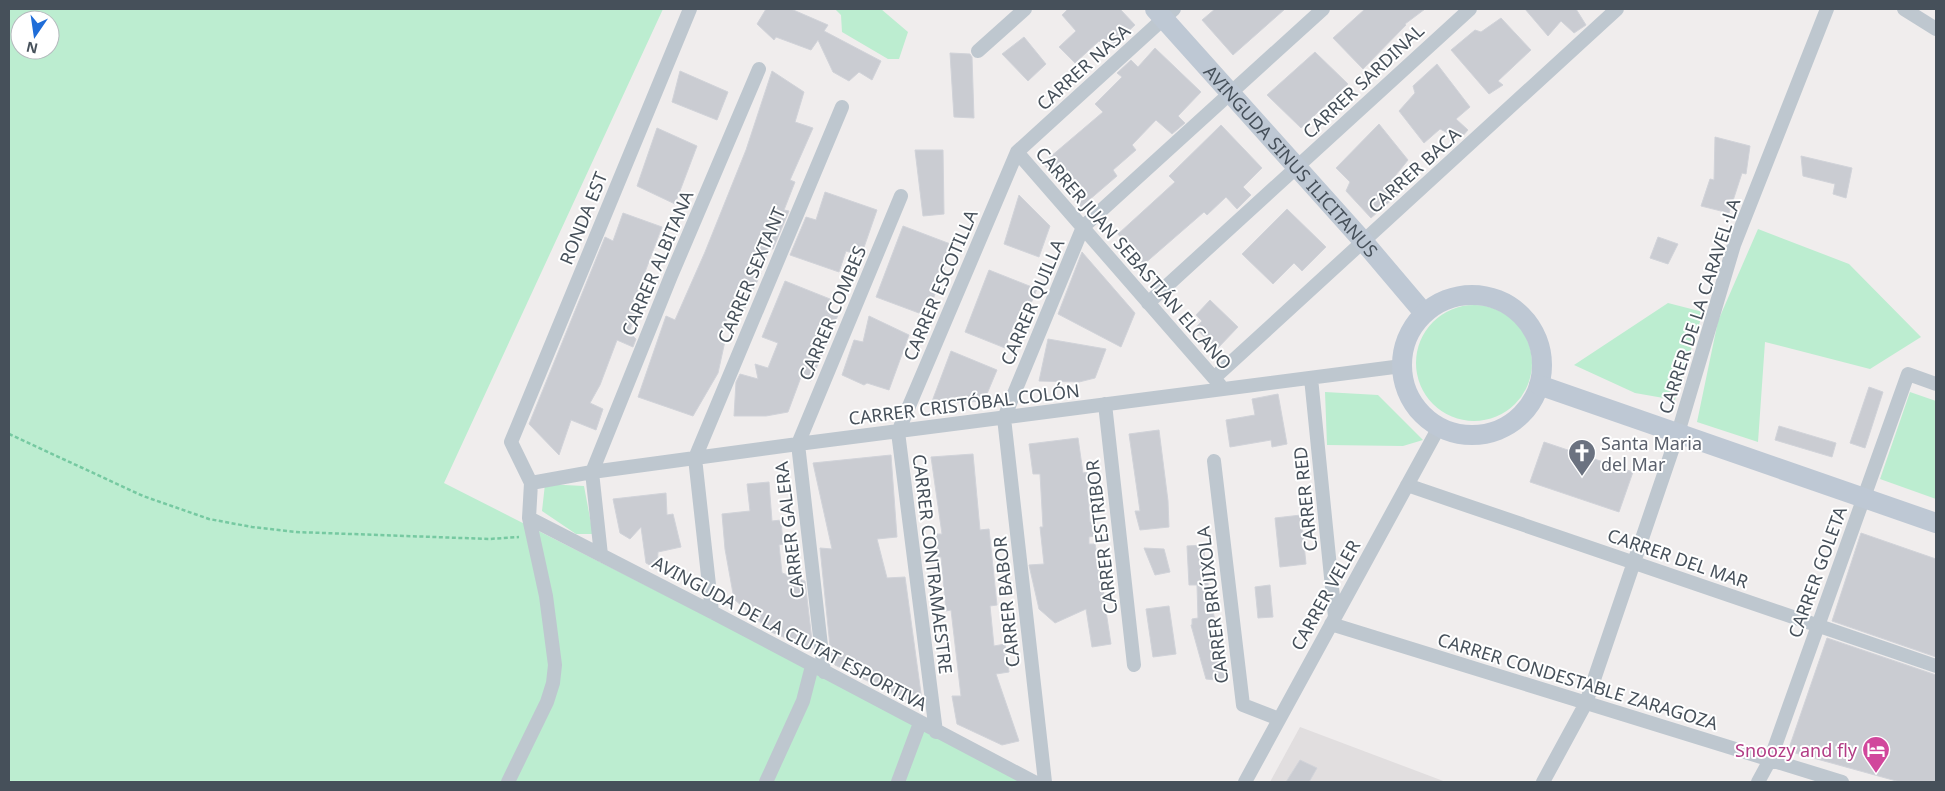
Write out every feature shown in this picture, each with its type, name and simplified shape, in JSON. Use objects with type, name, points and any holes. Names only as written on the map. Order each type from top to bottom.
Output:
[{"type":"street","name":"RONDA EST","points":[[531,483],[511,442],[690,9]]},
{"type":"street","points":[[978,51],[1025,9]]},
{"type":"street","points":[[1083,227],[1323,9]]},
{"type":"street","name":"CARRER SARDINAL","points":[[1148,303],[1470,9]]},
{"type":"street","name":"CARRER BACA","points":[[1214,378],[1617,9]]},
{"type":"street","name":"CARRER DE LA CARAVEL·LA","points":[[1543,782],[1586,703],[1678,433],[1734,245],[1827,9]]},
{"type":"street","points":[[1904,9],[1936,28]]},
{"type":"street","name":"AVINGUDA SINUS ILICITANUS","points":[[1164,12],[1231,93],[1364,241],[1424,313]]},
{"type":"street","name":"CARRER NASA","points":[[1017,152],[1164,12]]},
{"type":"street","name":"CARRER ALBITANA","points":[[592,472],[671,276],[759,68]]},
{"type":"street","name":"CARRER SEXTANT","points":[[696,458],[842,107]]},
{"type":"street","name":"CARRER JUAN SEBASTIÁN ELCANO","points":[[1017,152],[1223,389]]},
{"type":"street","name":"CARRER ESCOTILLA","points":[[898,432],[1017,152]]},
{"type":"street","name":"CARRER COMBES","points":[[798,444],[901,196]]},
{"type":"street","name":"CARRER QUILLA","points":[[1004,418],[1083,227]]},
{"type":"street","points":[[1463,296],[1484,296],[1500,301],[1514,309],[1529,324],[1539,343],[1542,364],[1539,385],[1532,401],[1514,422],[1494,432],[1471,435],[1439,427],[1420,412],[1406,390],[1402,357],[1407,338],[1424,313],[1442,302],[1463,296]]},
{"type":"street","name":"CARRER CRISTÓBAL COLÓN","points":[[531,483],[592,472],[798,444],[1402,366]]},
{"type":"street","name":"CARRER GOLETA","points":[[1758,782],[1770,760],[1908,374],[1936,384]]},
{"type":"street","name":"CARRER RED","points":[[1311,378],[1333,620]]},
{"type":"street","points":[[1539,385],[1936,523]]},
{"type":"street","name":"CARRER ESTRIBOR","points":[[1105,404],[1134,665]]},
{"type":"street","name":"CARRER BABOR","points":[[1004,418],[1045,782]]},
{"type":"street","name":"CARRER VELER","points":[[1245,782],[1439,427]]},
{"type":"street","name":"CARRER CONTRAMAESTRE","points":[[898,432],[936,732]]},
{"type":"street","name":"CARRER GALERA","points":[[798,444],[818,669]]},
{"type":"street","points":[[696,458],[712,612]]},
{"type":"street","name":"CARRER BRÚIXOLA","points":[[1214,461],[1243,705],[1279,719]]},
{"type":"street","points":[[592,472],[601,555]]},
{"type":"street","points":[[508,782],[547,702],[553,683],[555,665],[546,596],[529,518],[531,483]]},
{"type":"street","name":"CARRER DEL MAR","points":[[1407,485],[1936,666]]},
{"type":"street","name":"AVINGUDA DE LA CIUTAT ESPORTIVA","points":[[529,518],[1034,782]]},
{"type":"street","name":"CARRER CONDESTABLE ZARAGOZA","points":[[1333,620],[1586,703],[1842,782]]},
{"type":"street","points":[[766,782],[818,669]]},
{"type":"street","points":[[898,782],[920,723]]},
{"type":"path","points":[[9,434],[151,499],[209,518],[252,527],[296,532],[480,538],[533,536]]},
{"type":"shaded area","points":[[1300,727],[1446,782],[1270,782]]},
{"type":"green space","points":[[9,9],[663,9],[444,483],[1034,782],[9,782]]},
{"type":"green space","points":[[835,9],[881,9],[908,32],[899,59],[888,59],[842,32],[841,15]]},
{"type":"green space","points":[[1758,229],[1849,264],[1921,337],[1870,369],[1765,342],[1758,442],[1697,422],[1718,321]]},
{"type":"green space","points":[[1668,303],[1703,312],[1675,400],[1635,393],[1574,365]]},
{"type":"green space","points":[[1474,305],[1496,310],[1515,322],[1527,341],[1532,363],[1527,385],[1515,404],[1496,416],[1474,421],[1452,416],[1433,404],[1421,385],[1416,363],[1421,341],[1433,322],[1452,310]]},
{"type":"green space","points":[[1325,392],[1378,395],[1423,440],[1403,446],[1327,445]]},
{"type":"green space","points":[[1910,392],[1936,401],[1936,499],[1880,479]]},
{"type":"green space","points":[[545,484],[584,486],[593,534],[576,534],[542,511]]},
{"type":"building","points":[[766,9],[791,9],[828,25],[824,31],[881,61],[872,80],[859,72],[849,81],[833,72],[818,40],[811,50],[776,37],[774,40],[757,24]]},
{"type":"building","points":[[1068,9],[1120,9],[1135,25],[1108,50],[1099,41],[1075,63],[1059,47],[1076,31],[1062,15]]},
{"type":"building","points":[[1215,9],[1285,9],[1233,55],[1202,20]]},
{"type":"building","points":[[1365,9],[1425,9],[1405,24],[1363,69],[1333,38]]},
{"type":"building","points":[[1525,9],[1576,9],[1586,25],[1574,33],[1561,21],[1548,36]]},
{"type":"building","points":[[1501,18],[1531,50],[1498,81],[1503,85],[1489,94],[1451,50],[1475,30],[1481,32]]},
{"type":"building","points":[[1024,37],[1046,64],[1028,81],[1002,54]]},
{"type":"building","points":[[1155,48],[1201,92],[1178,116],[1185,123],[1172,134],[1156,120],[1132,145],[1136,150],[1113,170],[1117,176],[1081,207],[1043,163],[1103,112],[1095,104],[1122,77],[1117,73],[1131,60],[1138,67]]},
{"type":"building","points":[[1315,52],[1348,84],[1301,128],[1267,95]]},
{"type":"building","points":[[950,53],[970,54],[972,57],[974,118],[954,117]]},
{"type":"building","points":[[1437,64],[1470,107],[1456,119],[1468,130],[1460,139],[1440,129],[1424,143],[1399,111],[1415,93],[1413,86]]},
{"type":"building","points":[[680,71],[728,92],[717,120],[672,102]]},
{"type":"building","points":[[772,71],[804,92],[795,122],[813,128],[790,180],[795,182],[784,210],[789,211],[773,249],[769,248],[761,273],[744,310],[732,306],[719,339],[725,341],[718,373],[693,416],[638,397],[666,316],[675,320],[705,252],[746,150]]},
{"type":"building","points":[[1379,124],[1408,160],[1391,181],[1403,190],[1371,218],[1346,191],[1350,182],[1336,168]]},
{"type":"building","points":[[1221,125],[1262,168],[1243,187],[1251,195],[1237,209],[1226,197],[1207,215],[1204,212],[1143,265],[1118,234],[1175,182],[1169,176]]},
{"type":"building","points":[[657,128],[697,146],[675,204],[637,186]]},
{"type":"building","points":[[1715,137],[1750,146],[1746,174],[1742,173],[1729,213],[1701,206],[1710,179],[1714,180]]},
{"type":"building","points":[[915,150],[943,150],[944,214],[923,216]]},
{"type":"building","points":[[1801,156],[1852,168],[1846,198],[1833,194],[1835,184],[1803,176]]},
{"type":"building","points":[[825,192],[877,210],[861,256],[846,251],[839,272],[790,255],[806,217],[816,220]]},
{"type":"building","points":[[1019,195],[1050,226],[1039,257],[1004,244]]},
{"type":"building","points":[[1287,209],[1326,247],[1302,271],[1294,263],[1273,284],[1242,254]]},
{"type":"building","points":[[623,213],[662,227],[633,304],[639,307],[629,332],[636,339],[633,347],[617,340],[600,385],[590,403],[603,409],[596,430],[571,420],[559,455],[529,424],[605,237],[613,241]]},
{"type":"building","points":[[903,226],[953,245],[927,316],[876,297]]},
{"type":"building","points":[[1658,237],[1678,244],[1668,264],[1650,258]]},
{"type":"building","points":[[1082,252],[1135,313],[1121,347],[1058,314]]},
{"type":"building","points":[[989,270],[1037,289],[1025,318],[1018,315],[1005,348],[965,332]]},
{"type":"building","points":[[785,281],[830,299],[825,310],[838,315],[811,381],[801,377],[788,412],[766,416],[734,416],[736,382],[740,374],[758,379],[755,364],[768,368],[778,343],[762,337]]},
{"type":"building","points":[[1210,300],[1238,327],[1217,349],[1195,328],[1202,321],[1196,315]]},
{"type":"building","points":[[869,316],[909,335],[889,390],[867,383],[864,385],[842,375],[854,340],[863,342]]},
{"type":"building","points":[[1048,339],[1106,349],[1095,378],[1079,382],[1039,381]]},
{"type":"building","points":[[951,351],[997,370],[984,401],[931,404]]},
{"type":"building","points":[[1869,387],[1883,392],[1865,448],[1850,443]]},
{"type":"building","points":[[1278,394],[1287,444],[1272,447],[1271,440],[1230,447],[1226,420],[1255,415],[1252,399]]},
{"type":"building","points":[[1779,426],[1836,443],[1832,457],[1775,440]]},
{"type":"building","points":[[1159,430],[1168,501],[1169,527],[1140,530],[1135,511],[1140,511],[1129,434]]},
{"type":"building","points":[[1078,438],[1083,473],[1087,472],[1090,522],[1092,522],[1094,536],[1089,537],[1089,544],[1095,544],[1100,569],[1102,569],[1111,644],[1092,647],[1086,609],[1055,623],[1039,609],[1029,565],[1044,564],[1040,527],[1043,527],[1040,474],[1033,474],[1029,444]]},
{"type":"building","name":"Santa Maria del Mar","points":[[1544,442],[1633,472],[1619,512],[1530,482]]},
{"type":"building","points":[[973,454],[980,530],[989,529],[997,605],[990,606],[994,646],[1005,644],[1009,672],[996,674],[1019,741],[1002,745],[957,724],[952,696],[961,696],[951,610],[946,611],[941,557],[938,557],[936,534],[942,534],[931,457]]},
{"type":"building","points":[[891,455],[897,537],[877,539],[887,578],[905,577],[923,708],[835,665],[834,657],[831,656],[820,548],[832,549],[813,463]]},
{"type":"building","points":[[769,482],[772,521],[781,520],[783,544],[779,545],[782,573],[805,581],[813,649],[771,632],[734,599],[725,549],[722,514],[750,511],[747,484]]},
{"type":"building","points":[[666,493],[667,515],[673,514],[681,547],[658,552],[657,569],[646,563],[641,527],[630,539],[620,533],[613,499]]},
{"type":"building","points":[[1301,515],[1306,564],[1280,567],[1275,518]]},
{"type":"building","points":[[1861,533],[1936,559],[1936,657],[1832,621]]},
{"type":"building","points":[[1204,545],[1205,567],[1226,681],[1206,679],[1191,625],[1192,619],[1198,618],[1197,585],[1189,585],[1187,546]]},
{"type":"building","points":[[1144,548],[1164,549],[1170,572],[1155,575]]},
{"type":"building","points":[[1270,585],[1273,617],[1258,618],[1255,587]]},
{"type":"building","points":[[1169,606],[1176,654],[1153,657],[1146,609]]},
{"type":"building","points":[[1827,638],[1936,675],[1936,782],[1900,782],[1788,751]]},
{"type":"building","points":[[1300,760],[1317,768],[1309,782],[1286,782]]},
{"type":"place","name":"Santa Maria del Mar","points":[[1582,477]]},
{"type":"place","name":"Snoozy and fly","points":[[1876,774]]}]
